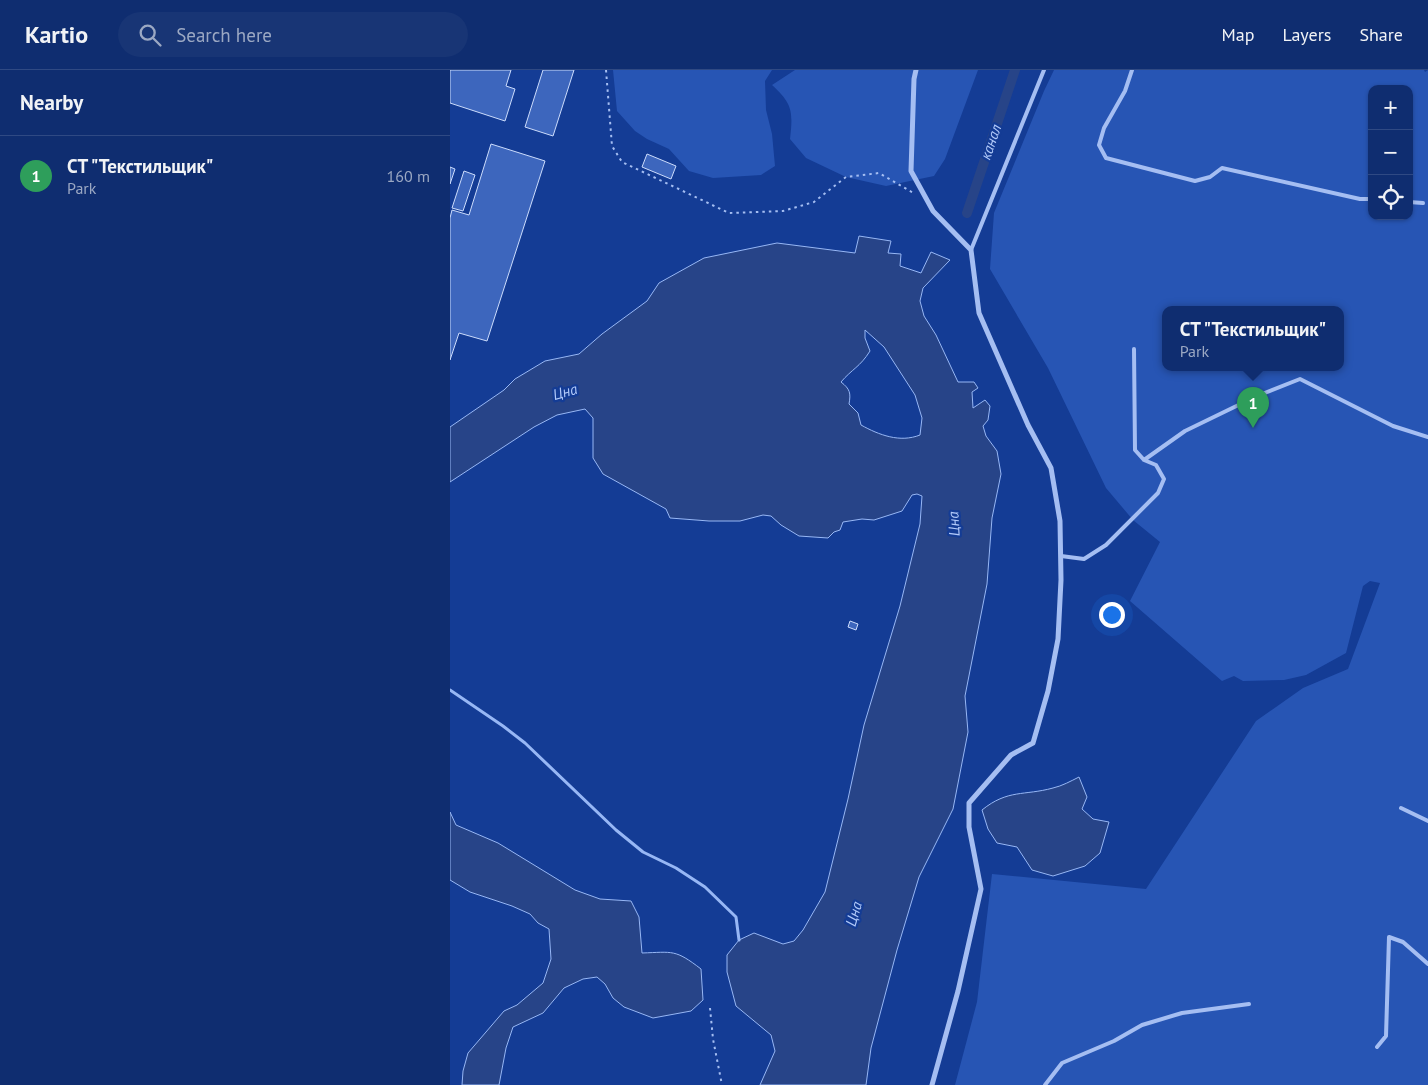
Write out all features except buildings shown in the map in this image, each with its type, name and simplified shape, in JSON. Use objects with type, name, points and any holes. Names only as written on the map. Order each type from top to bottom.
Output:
[{"type":"street","points":[[916,70],[914,79],[911,171],[933,211],[971,250],[979,314],[1024,418],[1051,468],[1060,521],[1061,556],[1058,639],[1048,691],[1033,743],[1011,755],[969,803],[969,826],[981,889],[958,992],[932,1085]]},
{"type":"lane","points":[[971,250],[1044,70]]},
{"type":"lane","points":[[1132,70],[1125,92],[1104,128],[1099,145],[1106,158],[1195,181],[1210,177],[1222,168],[1360,199],[1368,199]]},
{"type":"lane","points":[[1413,202],[1422,203]]},
{"type":"lane","points":[[1061,556],[1084,559],[1106,545],[1158,493],[1164,478],[1156,465],[1144,460],[1135,450],[1134,349]]},
{"type":"lane","points":[[1144,460],[1184,431],[1257,396],[1300,379],[1393,426],[1428,436]]},
{"type":"lane","points":[[1401,808],[1428,822]]},
{"type":"lane","points":[[1377,1047],[1386,1036],[1389,937],[1403,942],[1428,964]]},
{"type":"lane","points":[[1045,1085],[1062,1063],[1114,1041],[1142,1025],[1182,1013],[1249,1004]]},
{"type":"path","points":[[606,70],[612,146],[622,162],[728,213],[783,210],[814,202],[846,177],[879,173],[928,202]]},
{"type":"path","points":[[710,1008],[713,1039],[722,1085]]},
{"type":"shaded area","points":[[613,70],[772,70],[765,81],[766,110],[772,134],[775,166],[761,175],[713,178],[689,171],[669,149],[635,131],[617,111]]},
{"type":"shaded area","points":[[795,70],[978,70],[945,159],[934,176],[886,186],[846,177],[806,158],[790,139],[791,115],[788,103],[772,85]]},
{"type":"shaded area","points":[[1054,70],[1424,70],[1425,72],[1428,70],[1428,1085],[955,1085],[977,1002],[992,874],[1146,889],[1256,721],[1303,688],[1348,669],[1380,583],[1370,581],[1363,586],[1346,653],[1306,675],[1284,680],[1243,681],[1234,676],[1222,681],[1130,601],[1160,542],[1133,520],[1106,488],[1048,368],[990,269],[994,213]]},
{"type":"water","name":"Цна","points":[[859,236],[891,241],[888,253],[901,254],[900,266],[921,273],[931,252],[950,260],[923,288],[920,301],[924,316],[936,335],[958,382],[974,382],[978,388],[972,392],[973,408],[985,400],[990,406],[988,420],[983,426],[986,436],[997,451],[1001,474],[992,518],[987,584],[965,696],[968,732],[953,809],[919,877],[871,1048],[866,1085],[760,1085],[775,1051],[771,1035],[736,1006],[727,972],[727,955],[739,940],[754,933],[783,944],[794,941],[803,930],[825,892],[864,725],[900,606],[920,524],[922,496],[912,495],[902,511],[874,520],[862,519],[843,522],[840,530],[834,532],[828,538],[799,536],[781,525],[771,516],[763,515],[740,521],[670,518],[666,509],[603,474],[593,458],[593,418],[585,409],[557,415],[534,427],[450,482],[450,427],[504,390],[515,379],[545,361],[579,354],[602,334],[647,301],[659,283],[704,258],[777,243],[855,253]],"holes":[[[865,330],[884,347],[915,395],[922,418],[920,435],[897,438],[875,432],[861,425],[858,413],[849,404],[849,392],[841,382],[863,361],[870,351],[865,338]]]},
{"type":"water","points":[[1079,777],[1087,797],[1082,809],[1093,819],[1109,822],[1100,853],[1085,866],[1053,876],[1032,870],[1017,847],[997,843],[988,829],[982,810],[991,803],[1008,796],[1056,787]]},
{"type":"water","points":[[450,812],[456,825],[498,843],[575,890],[600,899],[631,901],[639,917],[642,953],[673,953],[685,958],[701,969],[703,1000],[691,1011],[653,1018],[624,1007],[613,998],[605,984],[597,977],[583,979],[564,988],[543,1013],[513,1027],[506,1048],[499,1085],[462,1085],[463,1071],[468,1053],[504,1011],[517,1005],[543,983],[551,959],[549,929],[538,923],[530,914],[470,892],[450,880]]},
{"type":"waterway","name":"канал","points":[[967,213],[1015,70]]},
{"type":"waterway","points":[[450,690],[525,743],[616,830],[643,852],[676,868],[705,887],[736,917],[739,940]]},
{"type":"place","name":"СТ \"Текстильщик\"","points":[[1253,428]]}]
